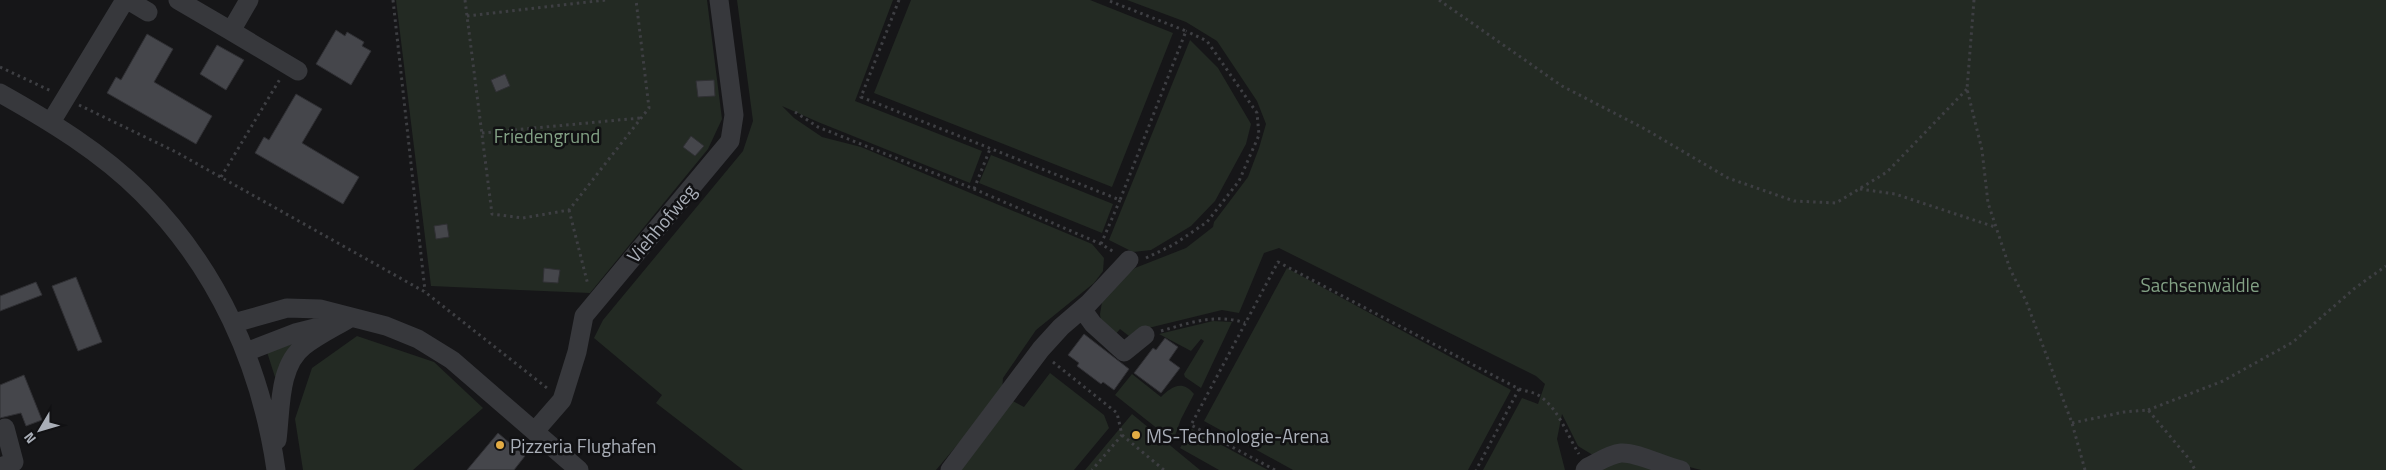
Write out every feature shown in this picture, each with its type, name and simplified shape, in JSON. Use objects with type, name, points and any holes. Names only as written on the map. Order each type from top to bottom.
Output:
[{"type":"street","points":[[51,122],[126,0],[148,12]]},
{"type":"street","points":[[178,0],[261,48],[287,68]]},
{"type":"street","points":[[230,31],[249,0]]},
{"type":"street","name":"Viehhofweg","points":[[535,431],[562,400],[577,352],[584,316],[730,141],[734,115],[719,0]]},
{"type":"street","points":[[0,92],[51,122],[103,159],[141,192],[164,218],[214,285],[234,323],[246,352],[271,430],[275,465]]},
{"type":"street","points":[[950,470],[1038,352],[1129,260]]},
{"type":"street","points":[[234,323],[287,308],[320,309],[386,326],[418,339],[452,360],[578,470]]},
{"type":"street","points":[[1082,309],[1092,324],[1124,352],[1146,335]]},
{"type":"street","points":[[246,352],[295,333],[350,318]]},
{"type":"street","points":[[275,465],[281,405],[288,368],[302,347],[350,318]]},
{"type":"street","points":[[0,467],[14,462],[5,428]]},
{"type":"street","points":[[1587,468],[1620,453],[1640,456],[1675,469]]},
{"type":"path","points":[[393,0],[425,292]]},
{"type":"path","points":[[465,0],[492,214],[523,218],[569,210],[649,108],[636,0]]},
{"type":"path","points":[[467,16],[606,0]]},
{"type":"path","points":[[899,0],[861,97],[1120,200]]},
{"type":"path","points":[[795,112],[818,127],[974,189],[1101,244],[1129,260],[1148,258],[1173,245],[1207,222],[1239,181],[1259,135],[1257,113],[1207,41],[1107,0]]},
{"type":"path","points":[[1439,0],[1562,86],[1645,129],[1728,178],[1794,201],[1836,203],[1887,172],[1967,90]]},
{"type":"path","points":[[1974,0],[1967,90],[1982,150],[1988,203],[2010,269],[2026,301],[2072,423],[2085,470]]},
{"type":"path","points":[[1101,244],[1186,31]]},
{"type":"path","points":[[0,66],[176,152],[425,292],[562,400]]},
{"type":"path","points":[[221,177],[287,68]]},
{"type":"path","points":[[482,133],[641,118]]},
{"type":"path","points":[[974,189],[990,149]]},
{"type":"path","points":[[1859,189],[1895,194],[1996,227]]},
{"type":"path","points":[[569,210],[590,293],[595,303]]},
{"type":"path","points":[[1275,470],[1191,424],[1278,262],[1519,389],[1537,395],[1554,412],[1587,468]]},
{"type":"path","points":[[2072,423],[2124,412],[2148,410],[2223,381],[2293,342],[2355,288],[2386,266]]},
{"type":"path","points":[[1146,335],[1204,319],[1230,318],[1245,323]]},
{"type":"path","points":[[1038,352],[1117,413],[1122,435],[1164,470]]},
{"type":"path","points":[[1476,470],[1519,389]]},
{"type":"path","points":[[2148,410],[2190,460],[2195,470]]},
{"type":"path","points":[[1092,470],[1122,435]]},
{"type":"green space","name":"Friedengrund","points":[[396,0],[707,0],[722,119],[708,149],[590,293],[431,286]]},
{"type":"green space","points":[[737,0],[893,0],[855,101],[982,151],[970,183],[782,106],[794,118],[822,137],[861,147],[1092,244],[1104,258],[1103,271],[1094,283],[1036,330],[1003,378],[1002,392],[936,470],[743,470],[656,403],[662,395],[594,338],[603,320],[743,151],[753,121]]},
{"type":"green space","points":[[911,0],[1090,0],[1173,33],[1112,187],[874,93]]},
{"type":"green space","name":"Sachsenwäldle","points":[[1127,0],[2386,0],[2386,470],[1701,470],[1674,463],[1596,457],[1578,446],[1562,414],[1557,439],[1565,470],[1483,470],[1522,398],[1538,404],[1545,384],[1536,376],[1279,248],[1264,253],[1239,313],[1222,310],[1136,331],[1129,336],[1120,329],[1114,336],[1101,322],[1102,302],[1108,291],[1135,268],[1186,248],[1213,227],[1214,222],[1248,177],[1266,124],[1257,101],[1217,41],[1186,22]]},
{"type":"green space","points":[[1190,40],[1218,68],[1251,124],[1246,144],[1215,201],[1191,226],[1151,250],[1133,252],[1109,240]]},
{"type":"green space","points":[[991,155],[1113,204],[1102,233],[979,183]]},
{"type":"green space","points":[[1287,268],[1511,390],[1468,470],[1293,470],[1204,421]]},
{"type":"green space","points":[[1213,321],[1232,322],[1201,388],[1185,377],[1184,374],[1204,341],[1201,339],[1191,351],[1159,334]]},
{"type":"green space","points":[[357,336],[434,362],[483,408],[413,470],[303,470],[295,419],[312,368]]},
{"type":"green space","points":[[292,344],[277,375],[275,377],[267,352]]},
{"type":"green space","points":[[1050,373],[1104,415],[1109,428],[1074,470],[958,470],[1009,399],[1024,407]]},
{"type":"green space","points":[[1132,374],[1161,397],[1177,386],[1190,389],[1194,394],[1181,419],[1173,441],[1115,395]]},
{"type":"green space","name":"MS-Technologie-Arena","points":[[1132,414],[1200,470],[1085,470]]},
{"type":"green space","points":[[1191,429],[1268,470],[1219,470],[1180,448]]},
{"type":"green space","points":[[1618,458],[1663,470],[1599,470]]},
{"type":"building","points":[[336,30],[345,36],[347,32],[364,42],[362,46],[371,51],[351,85],[316,64]]},
{"type":"building","points":[[147,34],[173,49],[154,82],[212,116],[196,144],[107,93],[116,77],[121,80]]},
{"type":"building","points":[[217,45],[244,60],[226,90],[200,74]]},
{"type":"building","points":[[505,74],[510,86],[496,92],[491,80]]},
{"type":"building","points":[[714,80],[715,96],[698,97],[696,81]]},
{"type":"building","points":[[296,94],[322,109],[302,143],[359,177],[343,204],[255,153],[264,137],[269,140]]},
{"type":"building","points":[[691,136],[704,146],[695,156],[683,147]]},
{"type":"building","points":[[447,224],[449,237],[436,239],[434,226]]},
{"type":"building","points":[[544,268],[560,270],[558,283],[543,282]]},
{"type":"building","points":[[76,277],[102,342],[78,351],[52,286]]},
{"type":"building","points":[[36,282],[42,295],[0,311],[0,296]]},
{"type":"building","points":[[1084,334],[1129,369],[1114,390],[1103,382],[1101,384],[1077,366],[1079,363],[1068,355]]},
{"type":"building","points":[[1165,338],[1178,347],[1169,360],[1180,368],[1161,393],[1134,373],[1153,348],[1156,350]]},
{"type":"building","points":[[24,375],[42,420],[26,426],[21,413],[0,418],[0,385]]},
{"type":"building","name":"Pizzeria Flughafen","points":[[498,433],[525,456],[514,470],[467,470]]},
{"type":"place","name":"MS-Technologie-Arena","points":[[1136,435]]},
{"type":"place","name":"Pizzeria Flughafen","points":[[500,445]]}]
